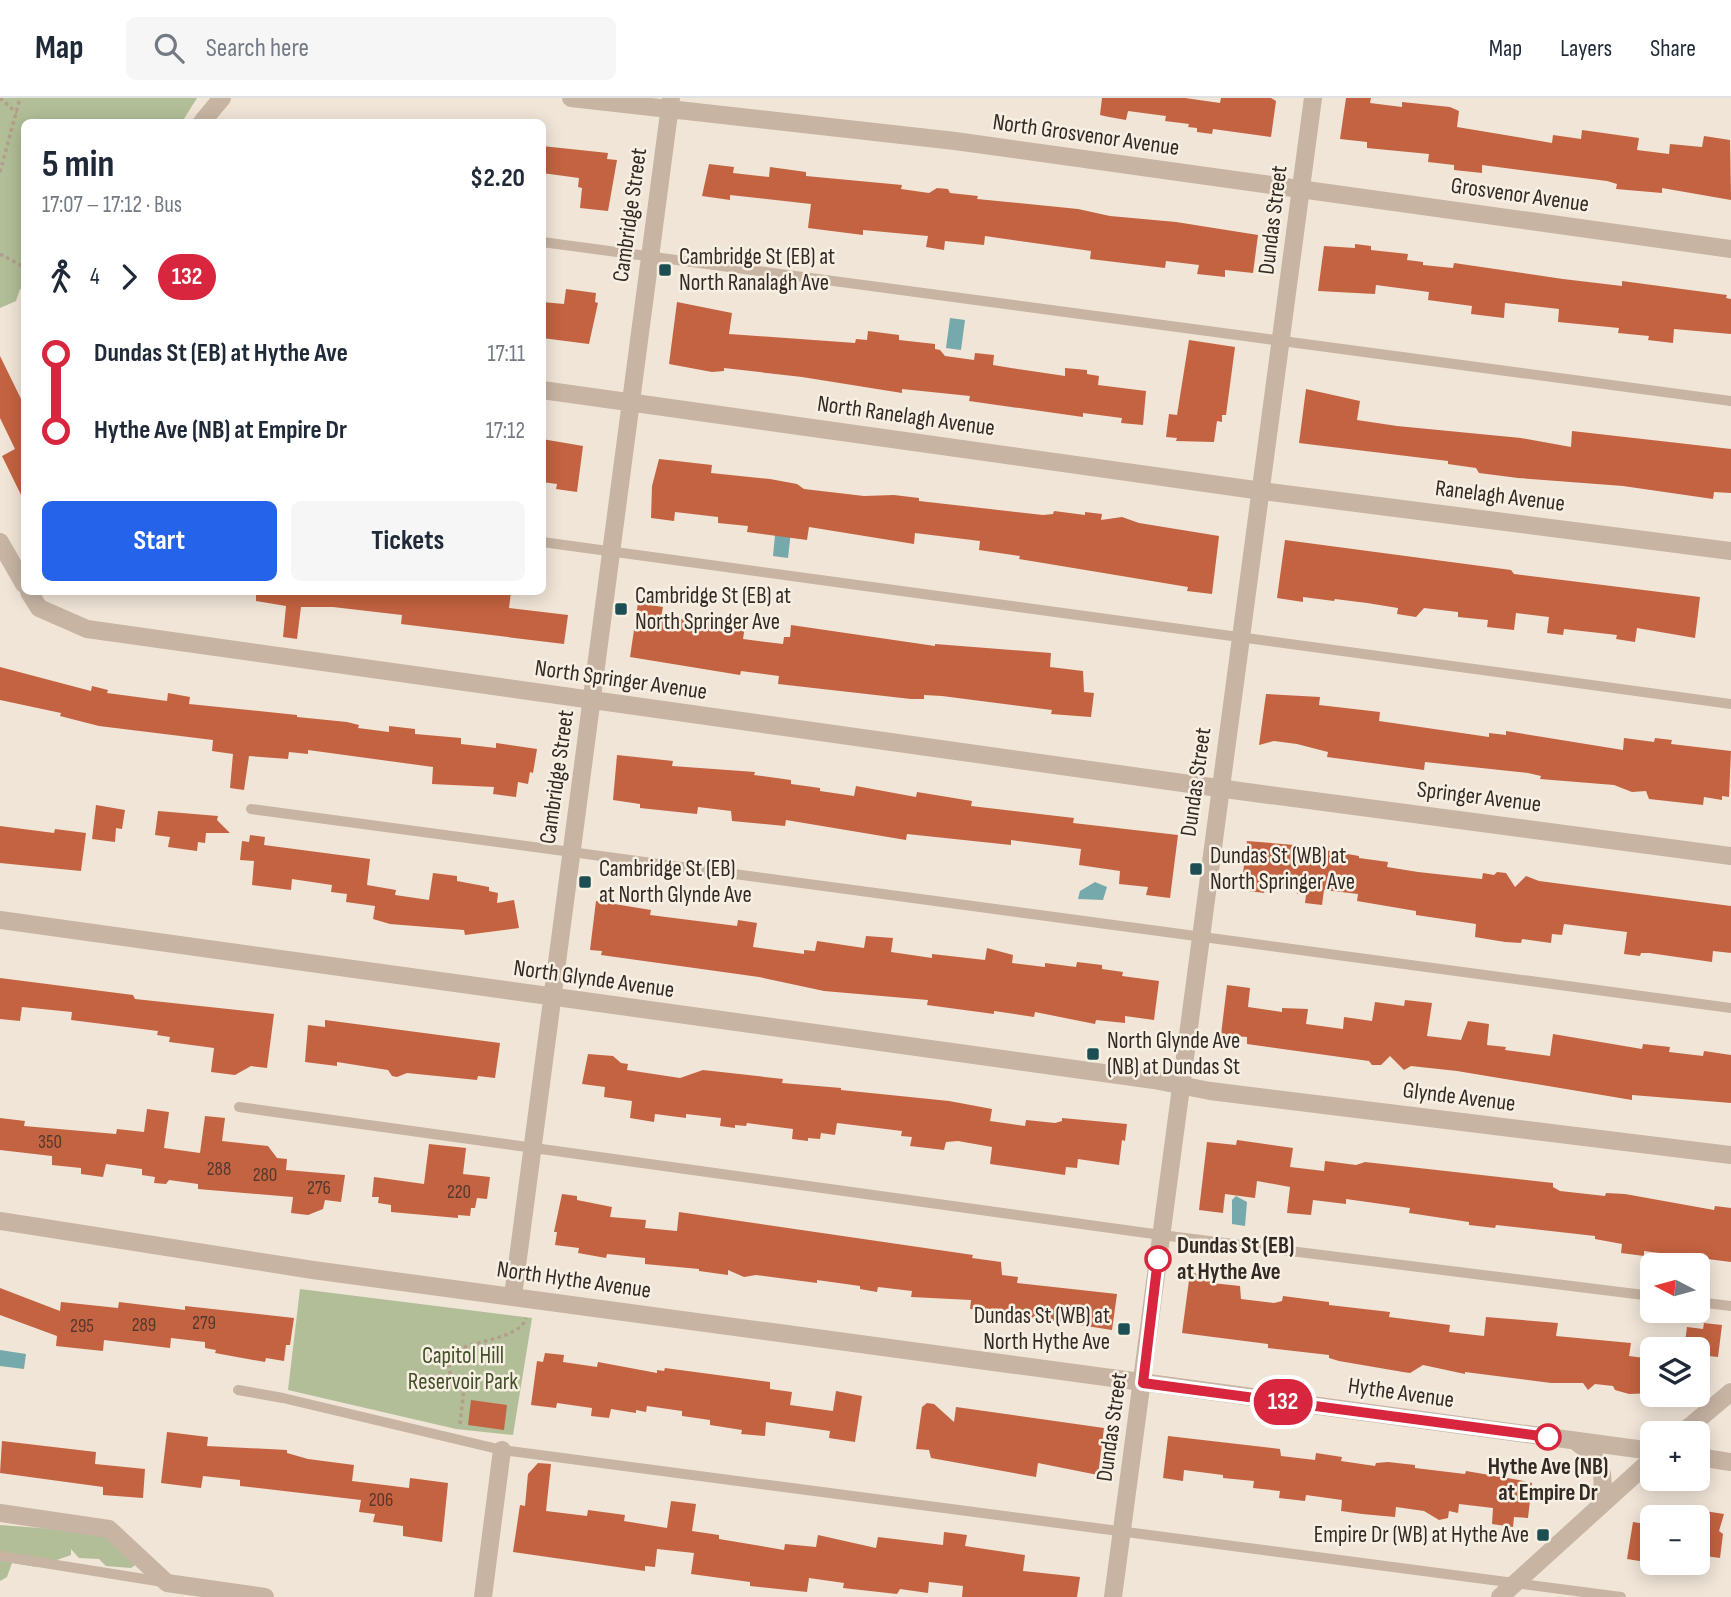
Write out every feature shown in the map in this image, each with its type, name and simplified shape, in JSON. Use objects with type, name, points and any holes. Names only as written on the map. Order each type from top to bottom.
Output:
[{"type":"street","points":[[204,119],[222,98]]},
{"type":"street","name":"North Grosvenor Avenue","points":[[571,98],[670,104],[955,141],[1301,191]]},
{"type":"street","name":"Dundas Street","points":[[1113,1597],[1313,98]]},
{"type":"street","name":"Cambridge Street","points":[[513,1296],[670,104]]},
{"type":"street","name":"Grosvenor Avenue","points":[[1301,191],[1731,249]]},
{"type":"street","name":"North Ranelagh Avenue","points":[[546,391],[1262,491]]},
{"type":"street","name":"Ranelagh Avenue","points":[[1262,491],[1731,551]]},
{"type":"street","points":[[0,542],[21,579]]},
{"type":"street","name":"North Springer Avenue","points":[[31,595],[39,608],[87,629],[1220,788]]},
{"type":"street","name":"Springer Avenue","points":[[1220,788],[1731,856]]},
{"type":"street","name":"North Glynde Avenue","points":[[0,920],[1181,1085]]},
{"type":"street","name":"Glynde Avenue","points":[[1181,1085],[1731,1155]]},
{"type":"street","name":"North Hythe Avenue","points":[[0,1222],[313,1270],[1143,1383]]},
{"type":"street","name":"Hythe Avenue","points":[[1143,1383],[1640,1449]]},
{"type":"street","points":[[1696,1421],[1731,1392]]},
{"type":"street","points":[[1574,1440],[1600,1463],[1604,1475],[1600,1506]]},
{"type":"street","points":[[483,1597],[502,1450]]},
{"type":"street","points":[[1710,1459],[1731,1462]]},
{"type":"street","points":[[1500,1597],[1640,1470]]},
{"type":"street","points":[[0,1513],[109,1530],[167,1583],[203,1593],[265,1597]]},
{"type":"lane","points":[[546,243],[1731,401]]},
{"type":"lane","points":[[546,543],[1731,704]]},
{"type":"lane","points":[[251,809],[1731,1008]]},
{"type":"lane","points":[[239,1108],[1161,1235],[1640,1295]]},
{"type":"lane","points":[[1710,1303],[1731,1306]]},
{"type":"lane","points":[[238,1390],[283,1398],[502,1450],[1122,1529],[1621,1597]]},
{"type":"lane","points":[[0,1556],[167,1583]]},
{"type":"path","points":[[0,98],[18,114]]},
{"type":"path","points":[[0,172],[8,134],[18,114],[20,98]]},
{"type":"path","points":[[0,254],[21,265]]},
{"type":"path","points":[[459,1432],[464,1388],[451,1378],[448,1370],[451,1354],[466,1346],[517,1330],[524,1324],[526,1315]]},
{"type":"green space","points":[[0,98],[197,98],[184,119],[21,119],[21,289],[16,301],[0,308]]},
{"type":"green space","name":"Capitol Hill Reservoir Park","points":[[300,1289],[532,1318],[513,1435],[456,1429],[288,1390]]},
{"type":"green space","points":[[0,1525],[106,1533],[138,1563],[131,1568],[106,1566],[99,1559],[79,1558],[71,1549],[71,1555],[37,1567],[12,1563],[7,1577],[0,1581]]},
{"type":"water","points":[[950,318],[965,320],[961,350],[946,348]]},
{"type":"water","points":[[791,531],[788,558],[773,556],[775,535]]},
{"type":"water","points":[[1095,882],[1107,887],[1103,900],[1078,899],[1080,891]]},
{"type":"water","points":[[1236,1196],[1247,1202],[1245,1226],[1232,1224],[1232,1200]]},
{"type":"water","points":[[0,1350],[26,1354],[24,1369],[0,1366]]},
{"type":"building","points":[[1102,98],[1185,98],[1220,103],[1221,98],[1271,98],[1276,101],[1271,137],[1213,129],[1212,134],[1197,132],[1197,128],[1188,127],[1189,124],[1165,121],[1166,116],[1128,111],[1126,120],[1100,115]]},
{"type":"building","points":[[1346,98],[1371,98],[1370,103],[1402,107],[1402,102],[1450,107],[1459,111],[1457,127],[1552,143],[1553,135],[1581,139],[1582,130],[1639,138],[1637,150],[1669,154],[1670,144],[1702,147],[1704,136],[1730,140],[1731,200],[1662,188],[1662,193],[1616,189],[1617,184],[1607,181],[1482,165],[1482,173],[1454,170],[1454,165],[1428,162],[1429,154],[1367,148],[1367,142],[1340,139]]},
{"type":"building","points":[[546,146],[608,153],[607,159],[617,160],[608,211],[580,208],[582,188],[578,187],[579,178],[546,174]]},
{"type":"building","points":[[709,164],[734,167],[733,173],[769,177],[770,167],[806,172],[806,176],[902,185],[901,189],[929,193],[937,188],[948,189],[950,193],[978,196],[977,199],[1078,209],[1110,216],[1176,222],[1258,235],[1253,273],[1225,270],[1225,277],[1197,274],[1199,265],[1166,261],[1165,268],[1090,259],[1091,251],[985,236],[984,245],[945,241],[944,250],[926,247],[928,236],[863,230],[863,235],[808,228],[811,204],[730,195],[730,200],[702,196]]},
{"type":"building","points":[[1355,244],[1371,246],[1371,250],[1408,254],[1407,260],[1423,262],[1423,265],[1453,268],[1454,263],[1622,286],[1622,281],[1727,295],[1726,298],[1731,299],[1731,334],[1674,329],[1673,343],[1648,340],[1649,336],[1618,333],[1619,328],[1558,322],[1559,309],[1505,303],[1504,318],[1471,314],[1472,306],[1428,300],[1429,292],[1376,285],[1375,294],[1318,291],[1324,246],[1355,248]]},
{"type":"building","points":[[566,289],[596,293],[595,302],[598,303],[589,344],[546,339],[546,302],[564,304]]},
{"type":"building","points":[[677,302],[732,313],[729,334],[855,343],[856,339],[867,340],[868,331],[899,335],[899,340],[935,344],[935,349],[945,356],[974,360],[975,353],[994,355],[993,365],[1065,376],[1065,368],[1087,370],[1087,374],[1099,376],[1098,385],[1146,391],[1143,425],[1121,423],[1122,418],[1083,413],[1083,417],[969,401],[970,396],[902,389],[902,393],[802,377],[724,368],[724,371],[712,372],[669,364]]},
{"type":"building","points":[[1189,340],[1235,347],[1226,415],[1222,415],[1222,422],[1217,421],[1214,442],[1176,441],[1177,438],[1166,437],[1169,414],[1177,415]]},
{"type":"building","points":[[0,356],[21,399],[21,495],[2,456],[15,449],[0,418]]},
{"type":"building","points":[[1306,389],[1360,401],[1357,420],[1397,426],[1521,438],[1571,447],[1572,431],[1731,449],[1731,493],[1714,492],[1713,499],[1623,486],[1518,478],[1479,473],[1476,468],[1448,464],[1448,461],[1299,443]]},
{"type":"building","points":[[546,440],[583,446],[577,492],[556,489],[557,484],[546,483]]},
{"type":"building","points":[[659,459],[712,465],[711,473],[770,479],[797,484],[804,489],[864,496],[894,495],[919,498],[919,501],[1043,515],[1053,514],[1054,511],[1085,515],[1085,512],[1102,514],[1101,520],[1122,517],[1139,523],[1219,536],[1212,594],[1187,591],[1188,587],[979,550],[980,541],[915,533],[914,544],[809,527],[807,540],[747,532],[748,526],[718,523],[718,517],[675,512],[674,521],[651,518],[652,486]]},
{"type":"building","points":[[1285,540],[1511,570],[1514,574],[1700,597],[1695,638],[1637,628],[1635,642],[1616,639],[1617,635],[1564,629],[1563,635],[1547,633],[1549,617],[1516,613],[1514,630],[1487,627],[1488,620],[1458,617],[1458,612],[1424,608],[1416,617],[1397,614],[1398,608],[1367,603],[1303,597],[1303,602],[1277,598]]},
{"type":"building","points":[[256,595],[511,595],[509,608],[568,615],[564,644],[401,624],[402,615],[333,607],[301,607],[297,639],[283,637],[286,606],[256,601]]},
{"type":"building","points":[[638,603],[663,607],[661,617],[745,626],[743,639],[783,644],[784,637],[790,637],[791,625],[935,646],[1051,653],[1050,667],[1083,671],[1084,692],[1094,693],[1091,717],[1051,714],[1052,710],[942,696],[924,695],[924,699],[911,699],[778,684],[779,676],[741,671],[740,675],[630,657]]},
{"type":"building","points":[[0,667],[91,691],[92,686],[108,690],[107,693],[167,701],[168,693],[190,697],[189,704],[347,722],[359,725],[358,728],[389,732],[389,726],[415,729],[415,734],[461,738],[461,744],[496,748],[496,743],[537,749],[533,773],[530,772],[528,784],[518,782],[516,797],[493,794],[494,787],[432,784],[433,767],[308,750],[308,754],[289,752],[288,759],[249,756],[244,790],[230,788],[233,754],[212,751],[213,740],[99,726],[60,716],[61,713],[0,700]]},
{"type":"building","points":[[1266,694],[1320,697],[1319,705],[1380,712],[1379,721],[1489,737],[1489,733],[1506,735],[1506,731],[1623,750],[1624,738],[1654,742],[1655,738],[1672,740],[1671,744],[1731,751],[1729,797],[1722,796],[1722,800],[1704,797],[1703,805],[1649,799],[1646,791],[1632,792],[1614,785],[1540,779],[1541,776],[1528,773],[1425,762],[1424,770],[1327,757],[1328,752],[1297,744],[1274,741],[1259,745]]},
{"type":"building","points":[[617,755],[673,761],[672,766],[755,772],[754,775],[791,780],[791,784],[854,796],[856,786],[916,797],[917,792],[972,801],[971,806],[1074,818],[1073,823],[1178,835],[1170,898],[1146,895],[1148,887],[1119,884],[1120,871],[1079,865],[1081,849],[1011,840],[1011,845],[907,834],[906,840],[786,820],[785,826],[732,821],[731,811],[698,807],[697,814],[640,808],[640,804],[613,800]]},
{"type":"building","points":[[96,805],[125,810],[122,829],[116,828],[115,842],[92,839]]},
{"type":"building","points":[[158,811],[218,816],[217,820],[230,833],[206,833],[205,843],[198,842],[197,851],[168,847],[170,837],[155,835]]},
{"type":"building","points":[[0,826],[54,833],[55,829],[86,833],[81,871],[0,863]]},
{"type":"building","points":[[250,835],[265,837],[264,845],[370,859],[367,885],[396,890],[395,895],[429,900],[433,873],[457,876],[457,881],[489,887],[489,891],[498,893],[497,903],[514,900],[519,928],[465,935],[464,930],[390,924],[373,919],[375,906],[346,902],[347,894],[331,892],[332,885],[292,879],[291,890],[252,885],[254,861],[240,860],[242,841],[249,842]]},
{"type":"building","points":[[1247,841],[1319,847],[1359,858],[1388,862],[1387,867],[1418,872],[1482,879],[1483,873],[1506,873],[1515,887],[1526,876],[1539,881],[1731,906],[1731,953],[1713,951],[1712,962],[1649,953],[1641,953],[1640,956],[1624,954],[1627,932],[1564,924],[1562,935],[1552,934],[1551,943],[1522,939],[1521,943],[1505,942],[1475,937],[1476,924],[1416,915],[1416,911],[1357,901],[1358,894],[1324,890],[1322,905],[1305,903],[1306,895],[1297,894],[1298,891],[1265,887],[1264,893],[1241,890]]},
{"type":"building","points":[[596,901],[651,910],[650,915],[737,926],[738,920],[757,923],[753,947],[804,954],[804,950],[815,951],[817,941],[864,948],[866,936],[893,938],[891,952],[932,958],[932,954],[985,960],[987,948],[1013,955],[1012,963],[1045,967],[1045,963],[1076,967],[1077,962],[1102,965],[1102,969],[1123,972],[1122,976],[1159,981],[1154,1020],[1125,1016],[1125,1023],[1096,1020],[1095,1024],[1035,1012],[1034,1017],[994,1011],[994,1014],[927,1005],[928,1000],[824,991],[759,977],[601,955],[602,951],[590,950]]},
{"type":"building","points":[[0,978],[133,995],[135,999],[274,1014],[267,1068],[251,1066],[235,1075],[211,1072],[214,1048],[169,1042],[170,1037],[157,1035],[158,1031],[71,1020],[72,1012],[22,1007],[20,1021],[0,1019]]},
{"type":"building","points":[[1227,985],[1250,988],[1248,1007],[1282,1012],[1282,1008],[1308,1009],[1306,1024],[1343,1029],[1344,1017],[1372,1021],[1375,1002],[1404,1006],[1405,1000],[1432,1003],[1427,1036],[1461,1040],[1468,1021],[1489,1024],[1487,1045],[1506,1047],[1505,1050],[1550,1056],[1553,1034],[1642,1049],[1643,1044],[1670,1047],[1669,1052],[1703,1056],[1704,1051],[1731,1055],[1731,1103],[1632,1095],[1632,1100],[1457,1071],[1411,1066],[1404,1070],[1390,1056],[1381,1065],[1372,1065],[1369,1061],[1247,1044],[1247,1037],[1221,1035]]},
{"type":"building","points":[[325,1020],[500,1043],[495,1078],[478,1076],[477,1080],[407,1073],[397,1077],[392,1076],[388,1070],[337,1062],[337,1066],[305,1062],[308,1025],[325,1027]]},
{"type":"building","points":[[588,1054],[613,1056],[621,1063],[628,1064],[627,1070],[680,1078],[703,1070],[783,1079],[782,1083],[949,1101],[992,1109],[990,1121],[1025,1126],[1026,1120],[1055,1123],[1062,1121],[1062,1118],[1127,1124],[1125,1141],[1122,1140],[1119,1165],[1078,1159],[1077,1168],[1066,1167],[1065,1175],[990,1164],[992,1147],[958,1141],[946,1142],[944,1150],[910,1146],[912,1137],[901,1136],[902,1131],[837,1123],[835,1135],[821,1133],[820,1139],[808,1138],[808,1141],[792,1139],[793,1129],[747,1123],[746,1126],[735,1125],[735,1128],[720,1126],[721,1118],[686,1114],[686,1118],[655,1114],[654,1122],[630,1118],[632,1101],[604,1097],[605,1087],[582,1084]]},
{"type":"building","points":[[147,1109],[169,1112],[164,1148],[200,1153],[205,1116],[225,1118],[222,1141],[268,1146],[277,1158],[287,1159],[286,1170],[345,1175],[341,1202],[325,1200],[323,1209],[308,1215],[291,1213],[293,1197],[198,1189],[198,1184],[169,1180],[166,1184],[154,1183],[155,1177],[142,1175],[142,1169],[106,1164],[103,1177],[81,1174],[81,1168],[52,1165],[52,1156],[0,1150],[0,1118],[25,1121],[24,1126],[116,1134],[117,1129],[144,1132]]},
{"type":"building","points":[[1237,1140],[1293,1148],[1290,1167],[1324,1171],[1325,1161],[1356,1165],[1365,1162],[1553,1183],[1553,1187],[1560,1191],[1605,1196],[1606,1193],[1625,1194],[1714,1210],[1715,1206],[1731,1208],[1731,1262],[1710,1259],[1710,1253],[1644,1251],[1640,1255],[1621,1253],[1622,1244],[1595,1239],[1595,1236],[1496,1225],[1495,1228],[1469,1225],[1469,1222],[1409,1213],[1410,1208],[1346,1199],[1346,1204],[1313,1200],[1311,1215],[1287,1213],[1290,1187],[1257,1181],[1255,1198],[1225,1194],[1223,1213],[1199,1210],[1207,1142],[1236,1145]]},
{"type":"building","points":[[429,1144],[466,1148],[463,1174],[490,1177],[487,1199],[477,1198],[470,1216],[458,1215],[458,1218],[391,1212],[391,1205],[378,1203],[379,1197],[372,1197],[374,1177],[424,1184]]},
{"type":"building","points":[[562,1194],[612,1207],[610,1217],[646,1220],[645,1228],[677,1231],[679,1212],[973,1255],[972,1258],[1001,1262],[1002,1275],[1018,1277],[1017,1283],[1117,1294],[1112,1330],[1029,1317],[1030,1313],[970,1309],[971,1300],[911,1297],[912,1291],[878,1287],[877,1292],[860,1289],[860,1286],[817,1280],[817,1283],[756,1275],[744,1277],[728,1270],[728,1275],[699,1269],[645,1264],[645,1258],[607,1254],[606,1258],[578,1253],[579,1248],[555,1245],[557,1232],[554,1232]]},
{"type":"building","points":[[1190,1273],[1213,1275],[1212,1283],[1240,1286],[1241,1299],[1274,1303],[1282,1301],[1283,1296],[1329,1302],[1329,1305],[1390,1312],[1389,1317],[1450,1325],[1449,1332],[1484,1336],[1486,1317],[1558,1323],[1556,1336],[1631,1343],[1629,1356],[1640,1357],[1640,1394],[1629,1394],[1615,1390],[1613,1386],[1595,1384],[1588,1390],[1583,1383],[1551,1383],[1465,1374],[1423,1365],[1410,1373],[1339,1361],[1329,1358],[1329,1355],[1268,1348],[1268,1344],[1182,1333]]},
{"type":"building","points":[[0,1288],[60,1311],[61,1302],[118,1308],[119,1302],[294,1318],[290,1345],[286,1345],[284,1361],[266,1358],[265,1362],[215,1353],[216,1350],[205,1348],[205,1342],[171,1338],[170,1348],[104,1340],[103,1351],[56,1346],[57,1336],[0,1315]]},
{"type":"building","points":[[1704,1323],[1722,1325],[1718,1357],[1710,1356],[1710,1337],[1686,1337],[1687,1327],[1703,1329]]},
{"type":"building","points":[[545,1353],[564,1355],[563,1362],[597,1367],[598,1362],[657,1373],[657,1370],[664,1371],[665,1368],[770,1382],[770,1389],[792,1392],[790,1405],[833,1411],[836,1391],[862,1396],[855,1442],[829,1438],[830,1431],[766,1422],[765,1436],[741,1434],[742,1430],[710,1425],[710,1420],[682,1416],[682,1411],[647,1406],[646,1412],[636,1410],[636,1413],[611,1409],[609,1418],[591,1416],[592,1408],[557,1403],[556,1408],[531,1405],[537,1361],[543,1362]]},
{"type":"building","points":[[471,1400],[507,1405],[504,1430],[468,1425]]},
{"type":"building","points":[[927,1403],[934,1404],[954,1422],[956,1407],[1104,1428],[1098,1475],[1038,1463],[1036,1477],[931,1458],[929,1450],[916,1449],[922,1407]]},
{"type":"building","points":[[167,1432],[208,1437],[207,1446],[287,1450],[287,1453],[308,1459],[354,1465],[352,1481],[409,1488],[410,1478],[448,1483],[442,1542],[403,1536],[403,1526],[373,1522],[375,1514],[359,1512],[361,1500],[240,1486],[240,1480],[203,1476],[201,1488],[161,1483]]},
{"type":"building","points":[[1168,1436],[1280,1449],[1281,1456],[1315,1460],[1316,1453],[1342,1457],[1341,1461],[1375,1466],[1376,1463],[1388,1462],[1415,1465],[1415,1468],[1465,1474],[1466,1471],[1519,1480],[1532,1483],[1528,1518],[1514,1517],[1513,1527],[1492,1524],[1493,1508],[1459,1504],[1458,1513],[1449,1511],[1448,1518],[1439,1520],[1424,1511],[1396,1507],[1395,1517],[1362,1514],[1341,1511],[1342,1500],[1306,1495],[1305,1501],[1279,1498],[1280,1491],[1253,1488],[1254,1481],[1223,1478],[1223,1475],[1184,1470],[1183,1481],[1163,1478]]},
{"type":"building","points":[[2,1441],[96,1452],[95,1464],[145,1469],[143,1498],[103,1495],[103,1487],[0,1473]]},
{"type":"building","points":[[538,1463],[551,1464],[546,1511],[587,1516],[588,1510],[625,1515],[624,1521],[667,1528],[671,1501],[696,1504],[692,1531],[719,1535],[719,1539],[784,1550],[785,1544],[816,1547],[818,1535],[876,1548],[878,1537],[943,1545],[944,1532],[967,1535],[965,1546],[1025,1555],[1023,1571],[1080,1577],[1077,1597],[962,1597],[963,1586],[929,1582],[928,1593],[900,1589],[897,1594],[843,1588],[844,1583],[809,1578],[807,1592],[750,1586],[750,1582],[691,1574],[694,1553],[657,1549],[655,1567],[645,1566],[645,1571],[513,1552],[520,1505],[525,1506],[528,1474]]},
{"type":"building","points":[[1710,1512],[1724,1514],[1719,1531],[1723,1534],[1720,1558],[1710,1557]]},
{"type":"building","points":[[1633,1522],[1640,1523],[1640,1561],[1627,1559]]},
{"type":"bus line","name":"132","points":[[1158,1259],[1143,1383],[1548,1437]]},
{"type":"place","name":"Cambridge St (EB) at North Ranalagh Ave","points":[[665,270]]},
{"type":"place","name":"Cambridge St (EB) at North Springer Ave","points":[[621,609]]},
{"type":"place","name":"Dundas St (WB) at North Springer Ave","points":[[1196,869]]},
{"type":"place","name":"Cambridge St (EB) at North Glynde Ave","points":[[585,882]]},
{"type":"place","name":"North Glynde Ave (NB) at Dundas St","points":[[1093,1054]]},
{"type":"place","name":"Dundas St (EB) at Hythe Ave","points":[[1158,1259]]},
{"type":"place","name":"Dundas St (WB) at North Hythe Ave","points":[[1124,1329]]},
{"type":"place","name":"Hythe Ave (NB) at Empire Dr","points":[[1548,1437]]},
{"type":"place","name":"Empire Dr (WB) at Hythe Ave","points":[[1543,1535]]}]
